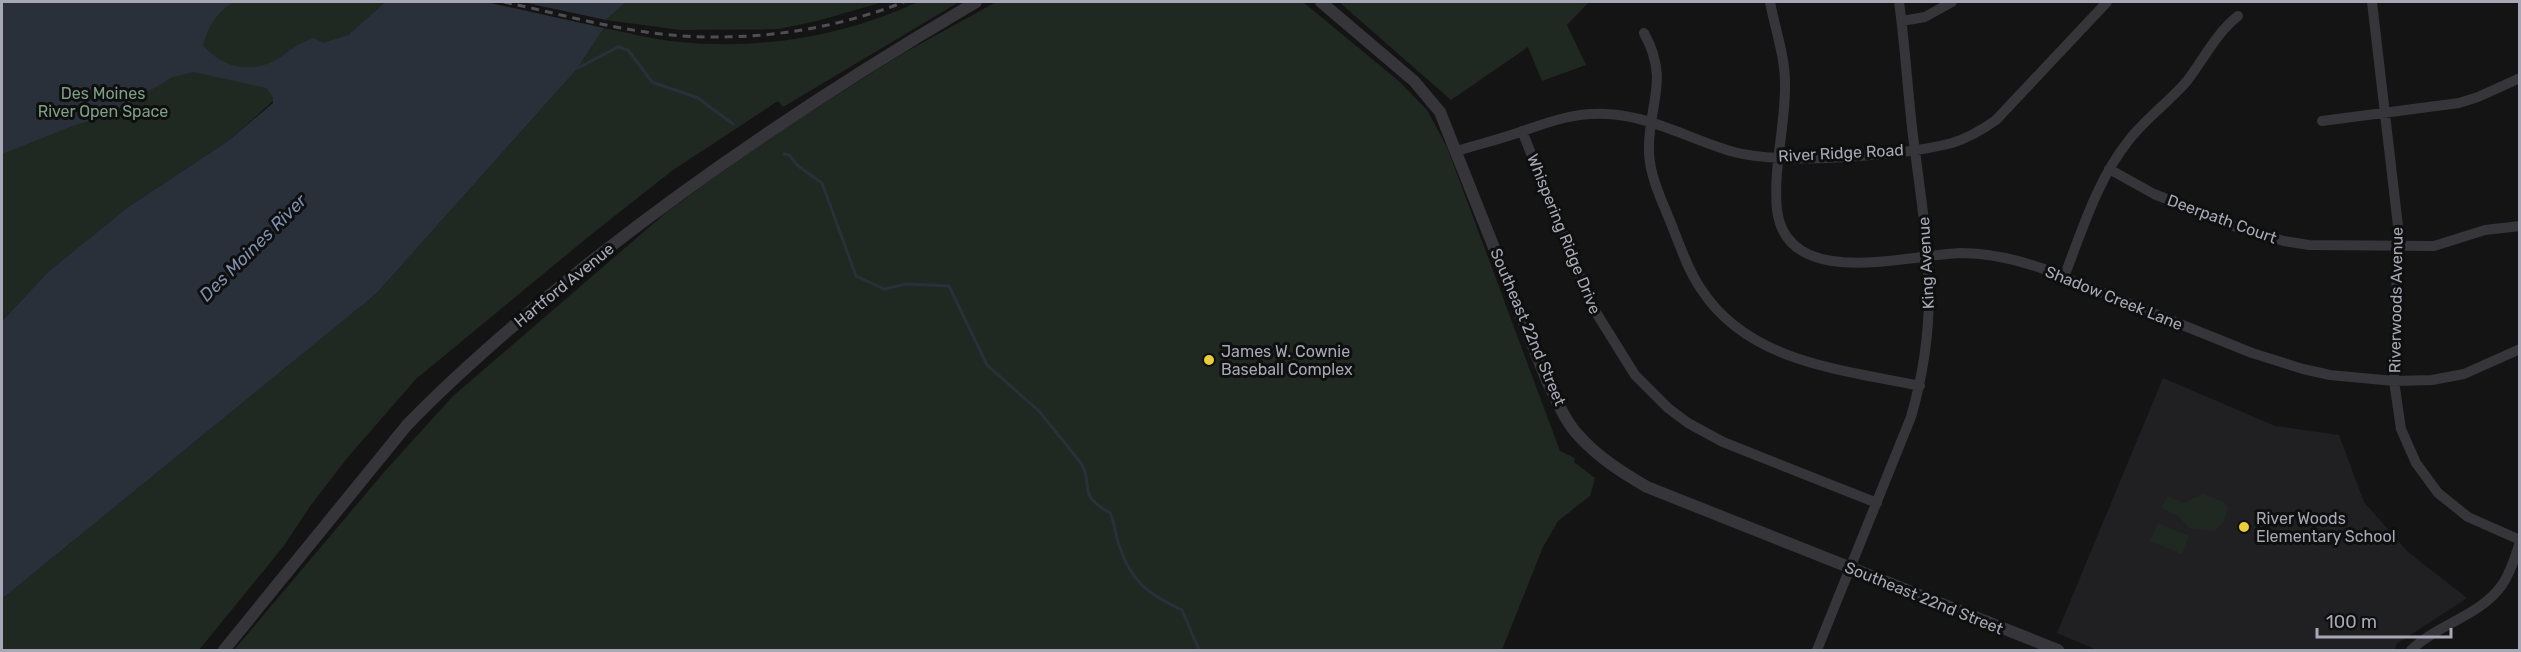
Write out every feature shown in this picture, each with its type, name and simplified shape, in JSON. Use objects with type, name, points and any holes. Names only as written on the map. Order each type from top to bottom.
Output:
[{"type":"street","name":"Hartford Avenue","points":[[224,651],[407,425],[438,393],[512,327],[655,212],[778,125],[861,70],[976,2]]},
{"type":"street","name":"Southeast 22nd Street","points":[[1321,2],[1414,81],[1440,112],[1547,381],[1579,437],[1614,467],[1647,487],[2058,651]]},
{"type":"street","name":"Shadow Creek Lane","points":[[1770,2],[1786,85],[1776,195],[1778,217],[1787,237],[1802,252],[1821,261],[1843,264],[1961,253],[2002,257],[2024,262],[2064,277],[2277,362],[2330,375],[2394,381],[2432,380],[2457,376],[2479,369],[2520,349]]},
{"type":"street","name":"King Avenue","points":[[1817,651],[1911,417],[1920,386],[1930,318],[1929,256],[1914,150],[1899,2]]},
{"type":"street","points":[[1902,21],[1925,17],[1952,2]]},
{"type":"street","name":"River Ridge Road","points":[[1457,151],[1545,122],[1584,114],[1608,114],[1653,123],[1735,152],[1779,157],[1830,157],[1914,150],[1967,138],[1996,120],[2108,2]]},
{"type":"street","name":"Riverwoods Avenue","points":[[2372,2],[2396,195],[2398,247],[2394,381],[2401,429],[2407,447],[2438,494],[2468,518],[2520,541]]},
{"type":"street","points":[[2064,277],[2109,169],[2130,139],[2178,91],[2227,24],[2238,16]]},
{"type":"street","points":[[1644,33],[1655,52],[1658,84],[1649,154],[1662,201],[1685,259],[1700,289],[1720,314],[1747,336],[1789,357],[1920,386]]},
{"type":"street","points":[[2322,121],[2459,103],[2520,78]]},
{"type":"street","name":"Whispering Ridge Drive","points":[[1522,131],[1592,306],[1635,375],[1668,408],[1688,423],[1723,442],[1877,503]]},
{"type":"street","name":"Deerpath Court","points":[[2109,169],[2154,194],[2261,236],[2308,245],[2434,246],[2485,230],[2520,226]]},
{"type":"street","points":[[2411,651],[2433,632],[2475,609],[2495,594],[2509,573],[2520,541]]},
{"type":"shaded area","name":"River Woods Elementary School","points":[[2163,378],[2275,426],[2339,435],[2364,502],[2408,552],[2467,598],[2398,643],[2394,650],[2097,650],[2057,633]]},
{"type":"green space","name":"Des Moines River Open Space","points":[[2,2],[385,2],[228,141],[128,207],[49,271],[2,321]]},
{"type":"green space","points":[[626,2],[883,2],[817,21],[779,29],[680,30],[606,20]]},
{"type":"green space","points":[[918,2],[959,2],[783,107],[778,101],[673,170],[416,379],[348,457],[311,505],[283,547],[199,650],[2,650],[2,599],[376,294],[577,69],[604,28],[681,42],[742,44],[772,42],[832,32],[890,14]]},
{"type":"green space","name":"James W. Cownie Baseball Complex","points":[[996,2],[1303,2],[1400,82],[1427,110],[1447,147],[1560,451],[1575,458],[1574,462],[1595,478],[1590,496],[1558,521],[1543,547],[1502,650],[234,650],[385,471],[453,396],[668,211],[773,135],[902,54]]},
{"type":"green space","points":[[1339,2],[1589,2],[1567,25],[1586,65],[1542,81],[1528,47],[1451,100]]},
{"type":"green space","points":[[2203,494],[2224,502],[2228,508],[2224,521],[2214,531],[2189,528],[2178,516],[2162,508],[2167,496],[2184,503]]},
{"type":"green space","points":[[2158,523],[2189,536],[2182,554],[2150,541]]},
{"type":"water","name":"Des Moines River","points":[[2,2],[234,2],[214,20],[203,45],[225,63],[253,67],[272,62],[301,43],[314,38],[323,43],[348,35],[385,2],[626,2],[606,20],[604,28],[577,69],[376,294],[2,599],[2,321],[49,271],[128,207],[228,141],[273,103],[273,97],[266,88],[194,72],[173,77],[104,117],[75,125],[2,154]]},
{"type":"pier","points":[[486,2],[522,2],[606,20],[604,28]]},
{"type":"waterway","points":[[576,69],[618,47],[628,50],[652,82],[698,98],[733,124]]},
{"type":"waterway","points":[[784,154],[789,155],[798,166],[822,183],[856,276],[884,289],[907,284],[949,286],[987,365],[1039,411],[1081,463],[1087,479],[1089,495],[1099,506],[1110,513],[1129,569],[1150,592],[1182,610],[1199,650]]},
{"type":"railway","points":[[504,2],[641,31],[723,37],[754,36],[815,28],[904,2]]},
{"type":"place","name":"James W. Cownie Baseball Complex","points":[[1209,360]]},
{"type":"place","name":"River Woods Elementary School","points":[[2244,527]]}]
